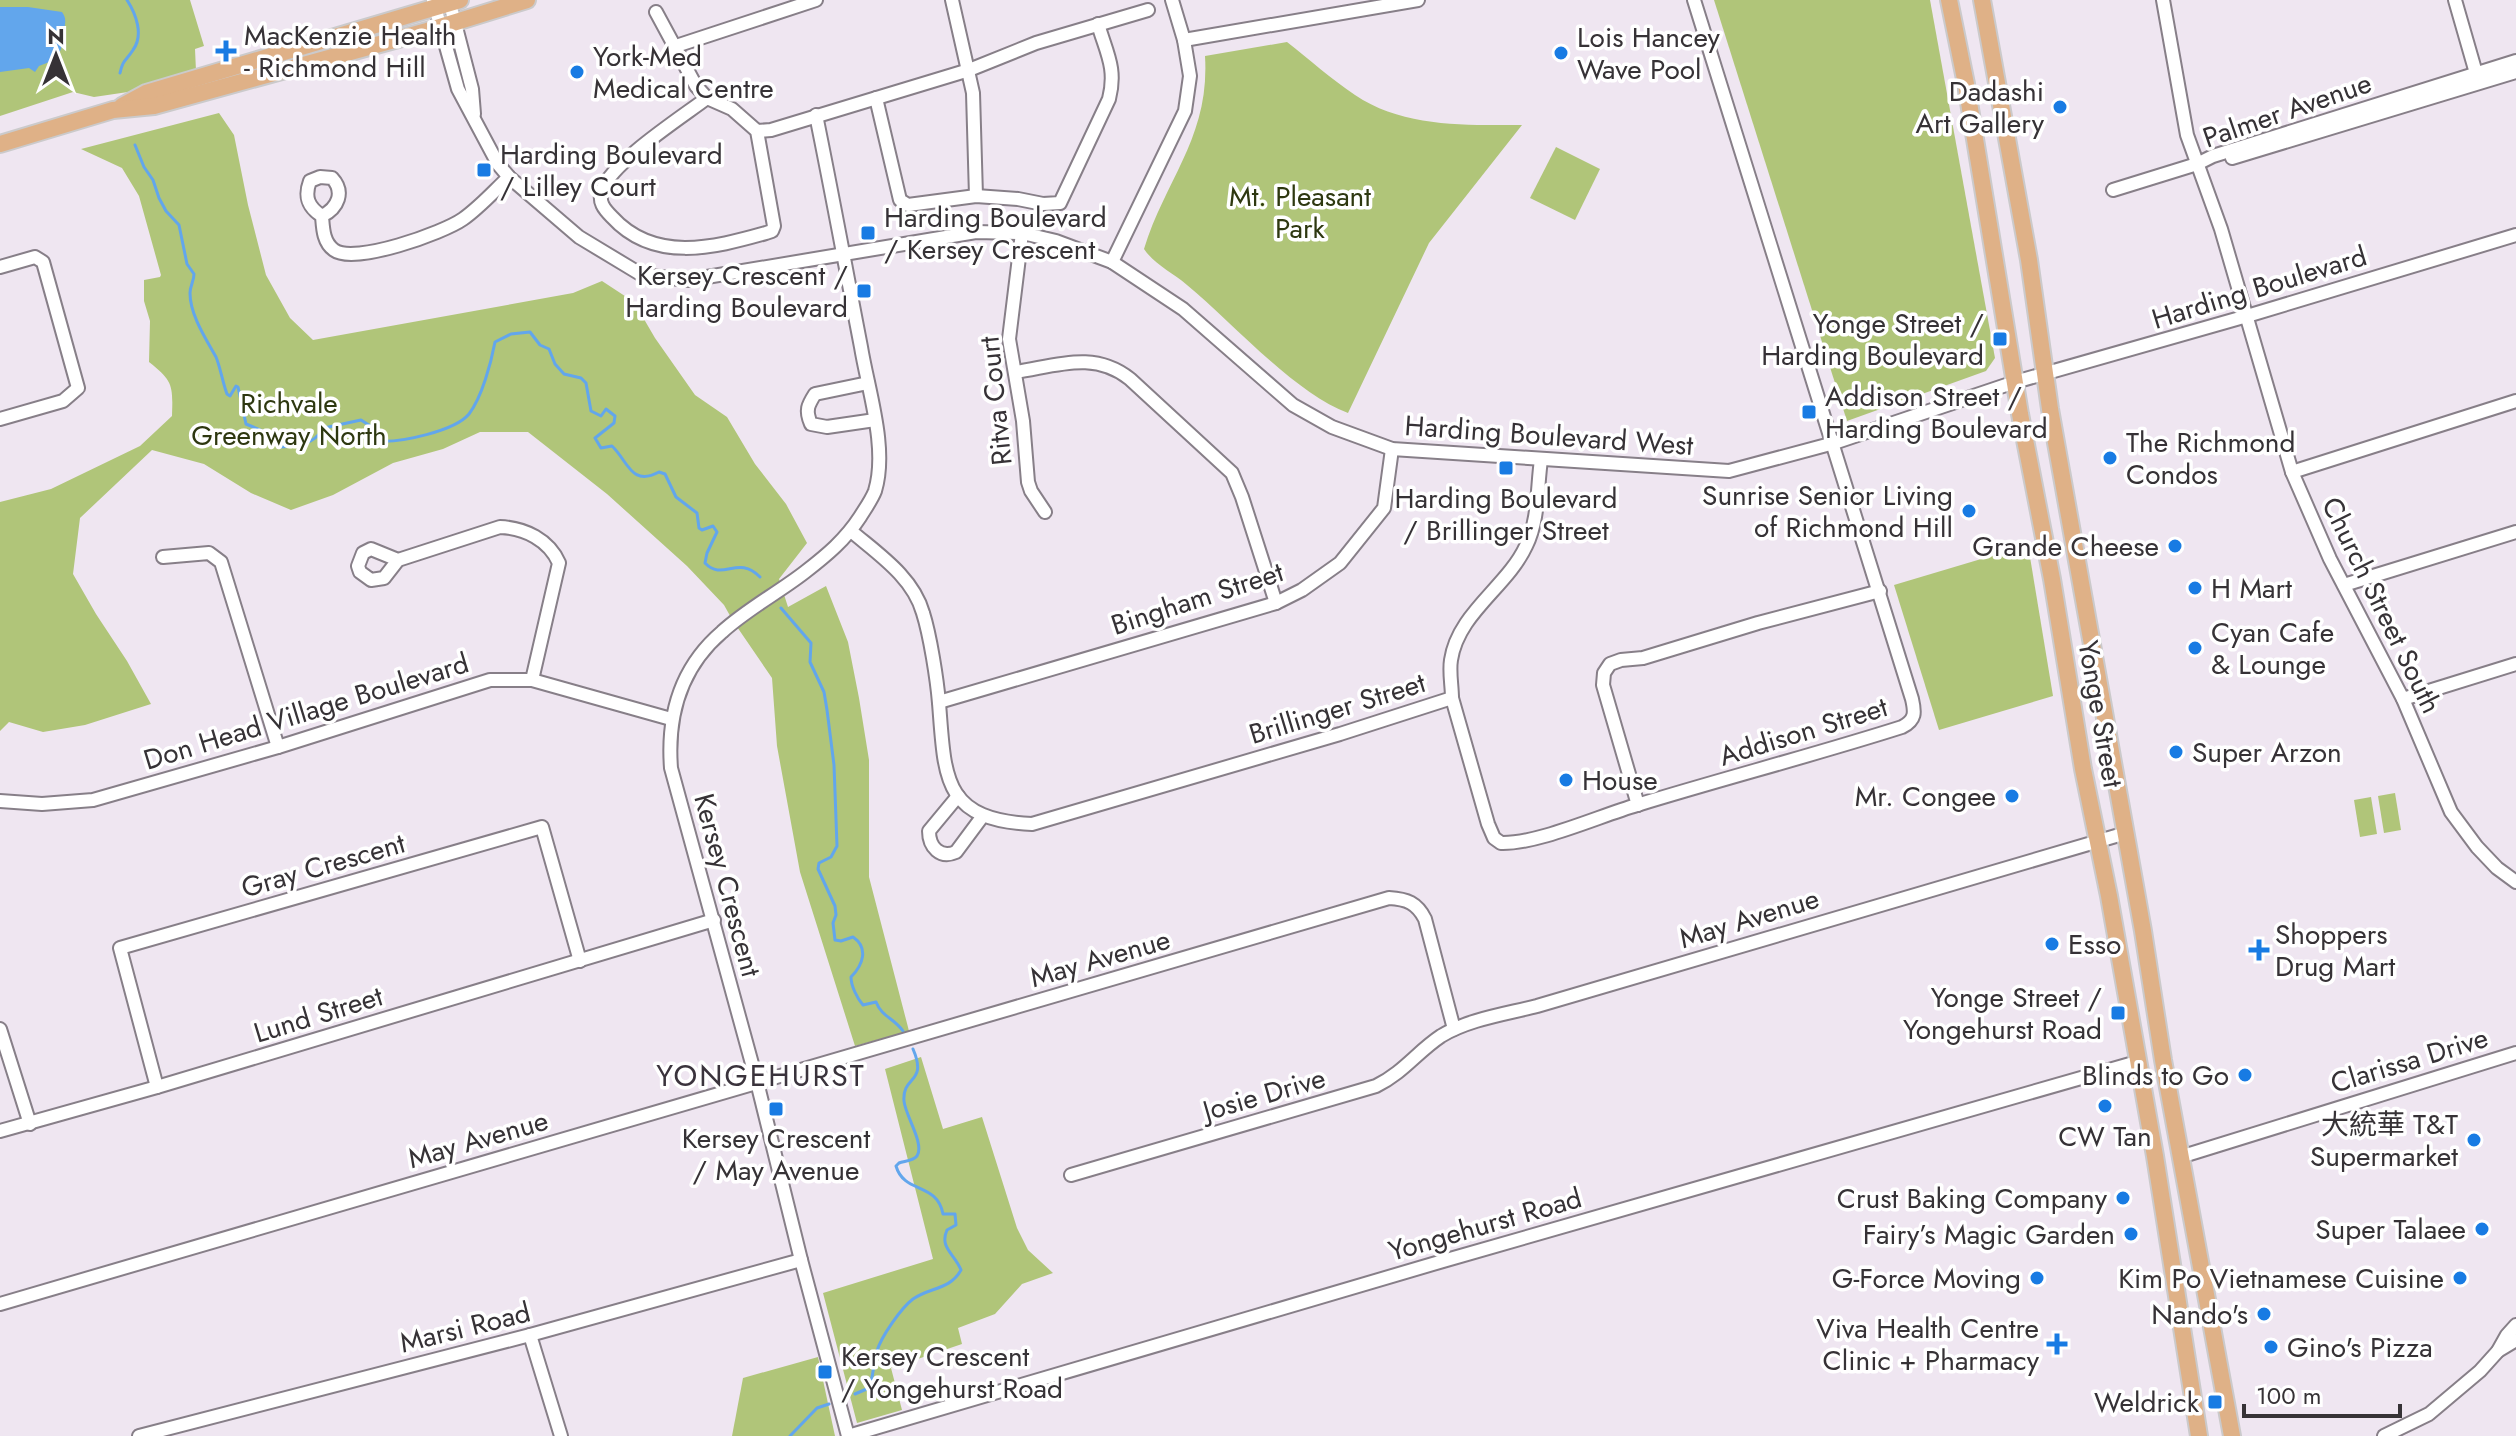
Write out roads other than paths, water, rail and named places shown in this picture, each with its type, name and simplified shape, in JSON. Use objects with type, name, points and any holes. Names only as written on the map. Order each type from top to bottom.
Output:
[{"type":"main road","points":[[113,110],[154,106],[527,0]]},
{"type":"main road","name":"Yonge Street","points":[[1949,0],[2096,841],[2109,896],[2155,1156],[2199,1436]]},
{"type":"main road","name":"Yonge Street","points":[[1982,0],[2029,260],[2180,1157],[2232,1436]]},
{"type":"main road","points":[[0,144],[113,110],[146,93],[445,2]]},
{"type":"street","points":[[676,46],[816,0]]},
{"type":"street","points":[[952,0],[969,70],[976,123],[976,196]]},
{"type":"street","points":[[1112,262],[1185,111],[1190,76],[1184,40],[1172,0]]},
{"type":"street","points":[[1184,40],[1418,0]]},
{"type":"street","name":"Addison Street","points":[[1452,698],[1488,824],[1496,841],[1512,843],[1814,755],[1908,724],[1915,711],[1694,0]]},
{"type":"street","name":"Church Street South","points":[[2163,0],[2187,135],[2221,229],[2292,472],[2344,585],[2403,699],[2451,812],[2477,847],[2516,882]]},
{"type":"street","points":[[2455,0],[2478,79]]},
{"type":"street","points":[[445,2],[447,25]]},
{"type":"street","points":[[757,131],[771,130],[969,70],[1036,43],[1148,10]]},
{"type":"street","points":[[656,12],[696,86],[707,98],[732,109],[757,131],[774,218],[772,231],[698,250],[647,242],[621,227],[603,207],[602,190],[619,165],[707,98]]},
{"type":"street","points":[[876,98],[900,200],[908,205],[976,196],[1060,203],[1109,99],[1112,85],[1113,69],[1098,24]]},
{"type":"street","name":"Harding Boulevard West","points":[[447,25],[472,89],[475,121],[498,164],[579,237],[642,275],[689,280],[976,232],[1022,233],[1056,241],[1112,262],[1183,309],[1293,405],[1332,427],[1392,449],[1729,471],[1834,443],[2015,382]]},
{"type":"street","name":"Palmer Avenue","points":[[2478,79],[2516,61]]},
{"type":"street","name":"Palmer Avenue","points":[[2113,190],[2197,164],[2220,162],[2478,79],[2516,72]]},
{"type":"street","points":[[816,115],[845,252]]},
{"type":"street","points":[[322,216],[327,244],[332,249],[353,254],[381,250],[438,232],[461,220],[509,177]]},
{"type":"street","name":"Ritva Court","points":[[1022,233],[1009,339],[1023,421],[1028,482],[1045,512]]},
{"type":"street","name":"Harding Boulevard","points":[[2015,382],[2516,235]]},
{"type":"street","name":"Kersey Crescent","points":[[845,252],[879,448],[875,492],[851,531],[835,549],[728,627],[709,645],[684,682],[671,719],[668,741],[671,768],[757,1082],[848,1436]]},
{"type":"street","points":[[0,267],[35,257],[43,262],[78,388],[63,401],[0,419]]},
{"type":"street","points":[[1015,372],[1063,364],[1101,363],[1116,368],[1130,379],[1232,473],[1276,603]]},
{"type":"street","points":[[868,383],[815,394],[807,406],[807,414],[811,424],[827,427],[875,420]]},
{"type":"street","points":[[2292,472],[2516,401]]},
{"type":"street","name":"Bingham Street","points":[[939,702],[1276,603],[1302,590],[1340,563],[1384,508],[1392,449]]},
{"type":"street","name":"Brillinger Street","points":[[982,817],[1005,823],[1032,824],[1452,698],[1451,661],[1464,626],[1516,564],[1533,528],[1541,460]]},
{"type":"street","points":[[398,560],[500,527],[517,528],[553,549],[559,563],[532,680]]},
{"type":"street","points":[[851,531],[908,582],[924,613],[939,702],[940,739],[946,774],[958,796],[982,817],[956,852],[937,852],[932,846],[929,831],[958,796]]},
{"type":"street","points":[[2344,585],[2516,532]]},
{"type":"street","points":[[163,557],[209,553],[221,562],[278,747]]},
{"type":"street","points":[[1638,805],[1603,685],[1604,673],[1610,664],[1643,658],[1880,591]]},
{"type":"street","points":[[2403,699],[2516,664]]},
{"type":"street","name":"Don Head Village Boulevard","points":[[0,801],[42,804],[93,800],[278,747],[490,680],[532,680],[671,719]]},
{"type":"street","name":"Gray Crescent","points":[[157,1087],[120,948],[542,827],[580,961]]},
{"type":"street","name":"May Avenue","points":[[0,1304],[1389,898],[1412,902],[1420,910],[1454,1029],[2126,833]]},
{"type":"street","name":"Lund Street","points":[[0,1131],[714,920]]},
{"type":"street","points":[[0,1029],[30,1124]]},
{"type":"street","name":"Josie Drive","points":[[1071,1175],[1376,1086],[1399,1073],[1438,1038],[1454,1029]]},
{"type":"street","name":"Clarissa Drive","points":[[2180,1157],[2516,1053]]},
{"type":"street","name":"Yongehurst Road","points":[[848,1436],[1489,1247],[2137,1062]]},
{"type":"street","name":"Marsi Road","points":[[139,1436],[530,1335],[801,1260]]},
{"type":"street","points":[[2384,1436],[2429,1414],[2480,1371],[2516,1325]]},
{"type":"street","points":[[530,1335],[561,1436]]},
{"type":"street","points":[[2498,1351],[2516,1340]]},
{"type":"water","points":[[0,7],[62,12],[65,26],[61,50],[56,57],[39,66],[35,72],[29,68],[0,72]]},
{"type":"waterway","points":[[120,73],[138,38],[136,18],[127,0]]},
{"type":"waterway","points":[[135,145],[166,211],[179,225],[187,264],[194,274],[190,293],[193,310],[216,357],[227,394],[230,396],[238,387],[246,424],[272,435],[280,447],[305,444],[324,428],[361,420],[372,427],[378,441],[413,438],[440,431],[462,420],[474,407],[495,342],[511,334],[530,332],[540,345],[549,349],[555,364],[564,374],[581,378],[586,383],[591,411],[601,416],[606,409],[615,416],[614,423],[595,438],[601,448],[612,446],[636,474],[665,474],[676,497],[697,513],[699,528],[702,530],[713,526],[717,532],[705,563],[718,570],[745,568],[760,577]]},
{"type":"waterway","points":[[781,608],[811,643],[810,662],[824,692],[827,710],[834,765],[837,846],[831,857],[819,863],[818,869],[835,906],[835,940],[853,937],[858,941],[863,951],[862,957],[851,977],[857,995],[863,1005],[876,1002],[881,1011],[903,1031]]},
{"type":"waterway","points":[[855,1394],[869,1388],[879,1345],[903,1309],[919,1295],[951,1281],[961,1270],[945,1242],[947,1230],[956,1225],[955,1214],[943,1214],[934,1197],[906,1181],[896,1166],[915,1158],[919,1151],[904,1101],[904,1093],[918,1068],[913,1049]]},
{"type":"waterway","points":[[790,1436],[817,1408],[829,1404]]},
{"type":"place","name":"MacKenzie Health - Richmond Hill","points":[[226,51]]},
{"type":"place","name":"Lois Hancey Wave Pool","points":[[1561,53]]},
{"type":"place","name":"York-Med Medical Centre","points":[[577,72]]},
{"type":"place","name":"Dadashi Art Gallery","points":[[2060,107]]},
{"type":"place","name":"Harding Boulevard / Lilley Court","points":[[484,170]]},
{"type":"place","name":"Harding Boulevard / Kersey Crescent","points":[[868,233]]},
{"type":"place","name":"Kersey Crescent / Harding Boulevard","points":[[864,291]]},
{"type":"place","name":"Yonge Street / Harding Boulevard","points":[[2000,339]]},
{"type":"place","name":"Addison Street / Harding Boulevard","points":[[1809,412]]},
{"type":"place","name":"The Richmond Condos","points":[[2110,458]]},
{"type":"place","name":"Harding Boulevard / Brillinger Street","points":[[1506,468]]},
{"type":"place","name":"Sunrise Senior Living of Richmond Hill","points":[[1969,511]]},
{"type":"place","name":"Grande Cheese","points":[[2175,546]]},
{"type":"place","name":"H Mart","points":[[2195,588]]},
{"type":"place","name":"Cyan Cafe & Lounge","points":[[2195,648]]},
{"type":"place","name":"Super Arzon","points":[[2176,752]]},
{"type":"place","name":"House","points":[[1566,780]]},
{"type":"place","name":"Mr. Congee","points":[[2012,796]]},
{"type":"place","name":"Esso","points":[[2052,944]]},
{"type":"place","name":"Shoppers Drug Mart","points":[[2259,950]]},
{"type":"place","name":"Yonge Street / Yongehurst Road","points":[[2118,1013]]},
{"type":"place","name":"Blinds to Go","points":[[2245,1075]]},
{"type":"place","name":"CW Tan","points":[[2105,1106]]},
{"type":"place","name":"Kersey Crescent / May Avenue","points":[[776,1109]]},
{"type":"place","name":"大統華 T&T Supermarket","points":[[2474,1140]]},
{"type":"place","name":"Crust Baking Company","points":[[2123,1198]]},
{"type":"place","name":"Super Talaee","points":[[2482,1229]]},
{"type":"place","name":"Fairy’s Magic Garden","points":[[2131,1234]]},
{"type":"place","name":"G-Force Moving","points":[[2037,1278]]},
{"type":"place","name":"Kim Po Vietnamese Cuisine","points":[[2460,1278]]},
{"type":"place","name":"Nando's","points":[[2264,1314]]},
{"type":"place","name":"Viva Health Centre Clinic + Pharmacy","points":[[2057,1344]]},
{"type":"place","name":"Gino's Pizza","points":[[2271,1347]]},
{"type":"place","name":"Kersey Crescent / Yongehurst Road","points":[[825,1372]]},
{"type":"place","name":"Weldrick","points":[[2215,1402]]},
{"type":"district","name":"YONGEHURST","points":[[761,1076]]},
{"type":"park label","name":"Mt. Pleasant Park","points":[[1300,212]]},
{"type":"park label","name":"Richvale Greenway North","points":[[289,419]]}]
